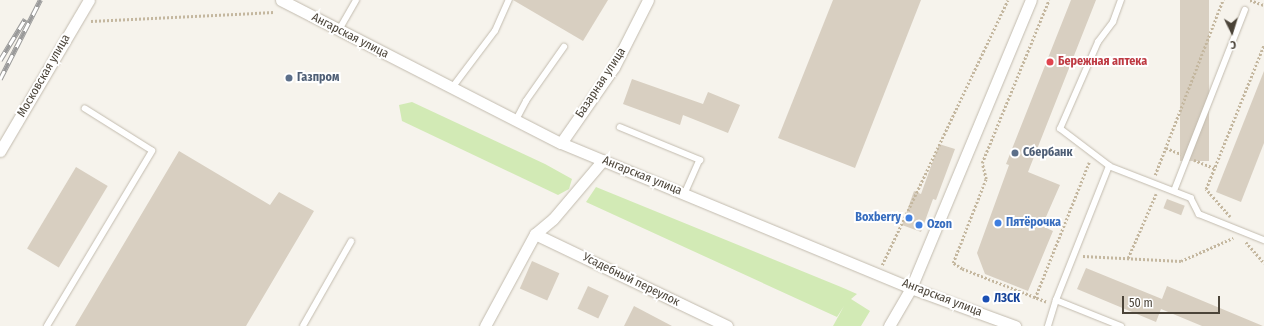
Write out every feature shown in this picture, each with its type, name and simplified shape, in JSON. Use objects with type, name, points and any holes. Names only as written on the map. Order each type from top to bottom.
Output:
[{"type":"street","name":"Московская улица","points":[[0,152],[89,0]]},
{"type":"street","name":"Ангарская улица","points":[[281,0],[561,143],[879,272],[911,288],[1015,326]]},
{"type":"street","name":"Базарная улица","points":[[561,143],[614,67],[648,0]]},
{"type":"street","points":[[888,326],[911,288],[1031,0]]},
{"type":"street","points":[[485,326],[535,234],[553,219],[603,160]]},
{"type":"street","name":"Усадебный переулок","points":[[535,234],[727,326]]},
{"type":"lane","points":[[339,30],[356,0]]},
{"type":"lane","points":[[452,88],[495,31],[509,0]]},
{"type":"lane","points":[[1121,0],[1114,22],[1098,42],[1060,129],[1109,166],[1191,198],[1199,214],[1264,240]]},
{"type":"lane","points":[[1174,191],[1245,10]]},
{"type":"lane","points":[[516,120],[526,101],[564,47]]},
{"type":"lane","points":[[47,326],[152,151],[84,110]]},
{"type":"lane","points":[[620,128],[700,160],[685,194]]},
{"type":"lane","points":[[1048,326],[1055,303],[1109,166]]},
{"type":"lane","points":[[303,326],[351,242]]},
{"type":"lane","points":[[1055,303],[1121,326]]},
{"type":"path","points":[[879,272],[1008,0]]},
{"type":"path","points":[[1048,0],[982,163],[986,179],[953,263],[962,269],[1035,298],[1055,303]]},
{"type":"path","points":[[1152,183],[1223,0]]},
{"type":"path","points":[[1250,0],[1264,5]]},
{"type":"path","points":[[91,20],[274,12]]},
{"type":"path","points":[[1264,46],[1206,189],[1246,233],[1246,243],[1264,263]]},
{"type":"path","points":[[1035,298],[1092,154]]},
{"type":"path","points":[[1128,258],[1159,186]]},
{"type":"path","points":[[1080,263],[1083,256],[1181,261],[1246,233]]},
{"type":"green space","points":[[412,102],[545,164],[572,179],[569,189],[558,195],[402,121],[399,105]]},
{"type":"green space","points":[[596,187],[857,294],[851,299],[870,311],[861,326],[833,326],[844,306],[837,317],[586,202]]},
{"type":"building","points":[[513,0],[608,0],[583,41]]},
{"type":"building","points":[[833,0],[921,0],[855,168],[778,138]]},
{"type":"building","points":[[1071,0],[1096,0],[1028,172],[1060,185],[1042,226],[1053,231],[1028,291],[985,274],[977,253],[1009,165],[1006,164]]},
{"type":"building","points":[[1180,0],[1209,0],[1209,161],[1180,161]]},
{"type":"building","points":[[1264,71],[1264,143],[1241,202],[1216,192]]},
{"type":"building","points":[[632,79],[703,104],[708,92],[740,105],[728,133],[683,115],[680,125],[623,104]]},
{"type":"building","points":[[939,144],[955,149],[936,200],[933,199],[921,232],[902,225],[914,191],[921,194]]},
{"type":"building","points":[[179,151],[270,205],[279,192],[314,211],[246,326],[75,326]]},
{"type":"building","points":[[76,167],[108,186],[59,267],[27,248]]},
{"type":"building","points":[[1167,199],[1185,206],[1181,215],[1163,208]]},
{"type":"building","points":[[532,261],[559,273],[547,301],[520,288]]},
{"type":"building","points":[[1086,268],[1162,299],[1167,286],[1263,326],[1202,326],[1161,309],[1156,322],[1077,289]]},
{"type":"building","points":[[588,286],[609,296],[598,318],[577,309]]},
{"type":"building","points":[[634,306],[672,326],[624,326]]},
{"type":"railway","points":[[0,79],[40,0]]},
{"type":"railway","points":[[0,60],[25,19]]},
{"type":"place","name":"Бережная аптека","points":[[1050,62]]},
{"type":"place","name":"Газпром","points":[[289,78]]},
{"type":"place","name":"Сбербанк","points":[[1015,153]]},
{"type":"place","name":"Boxberry","points":[[909,218]]},
{"type":"place","name":"Пятёрочка","points":[[998,223]]},
{"type":"place","name":"Ozon","points":[[919,225]]},
{"type":"place","name":"ЛЗСК","points":[[986,299]]}]
